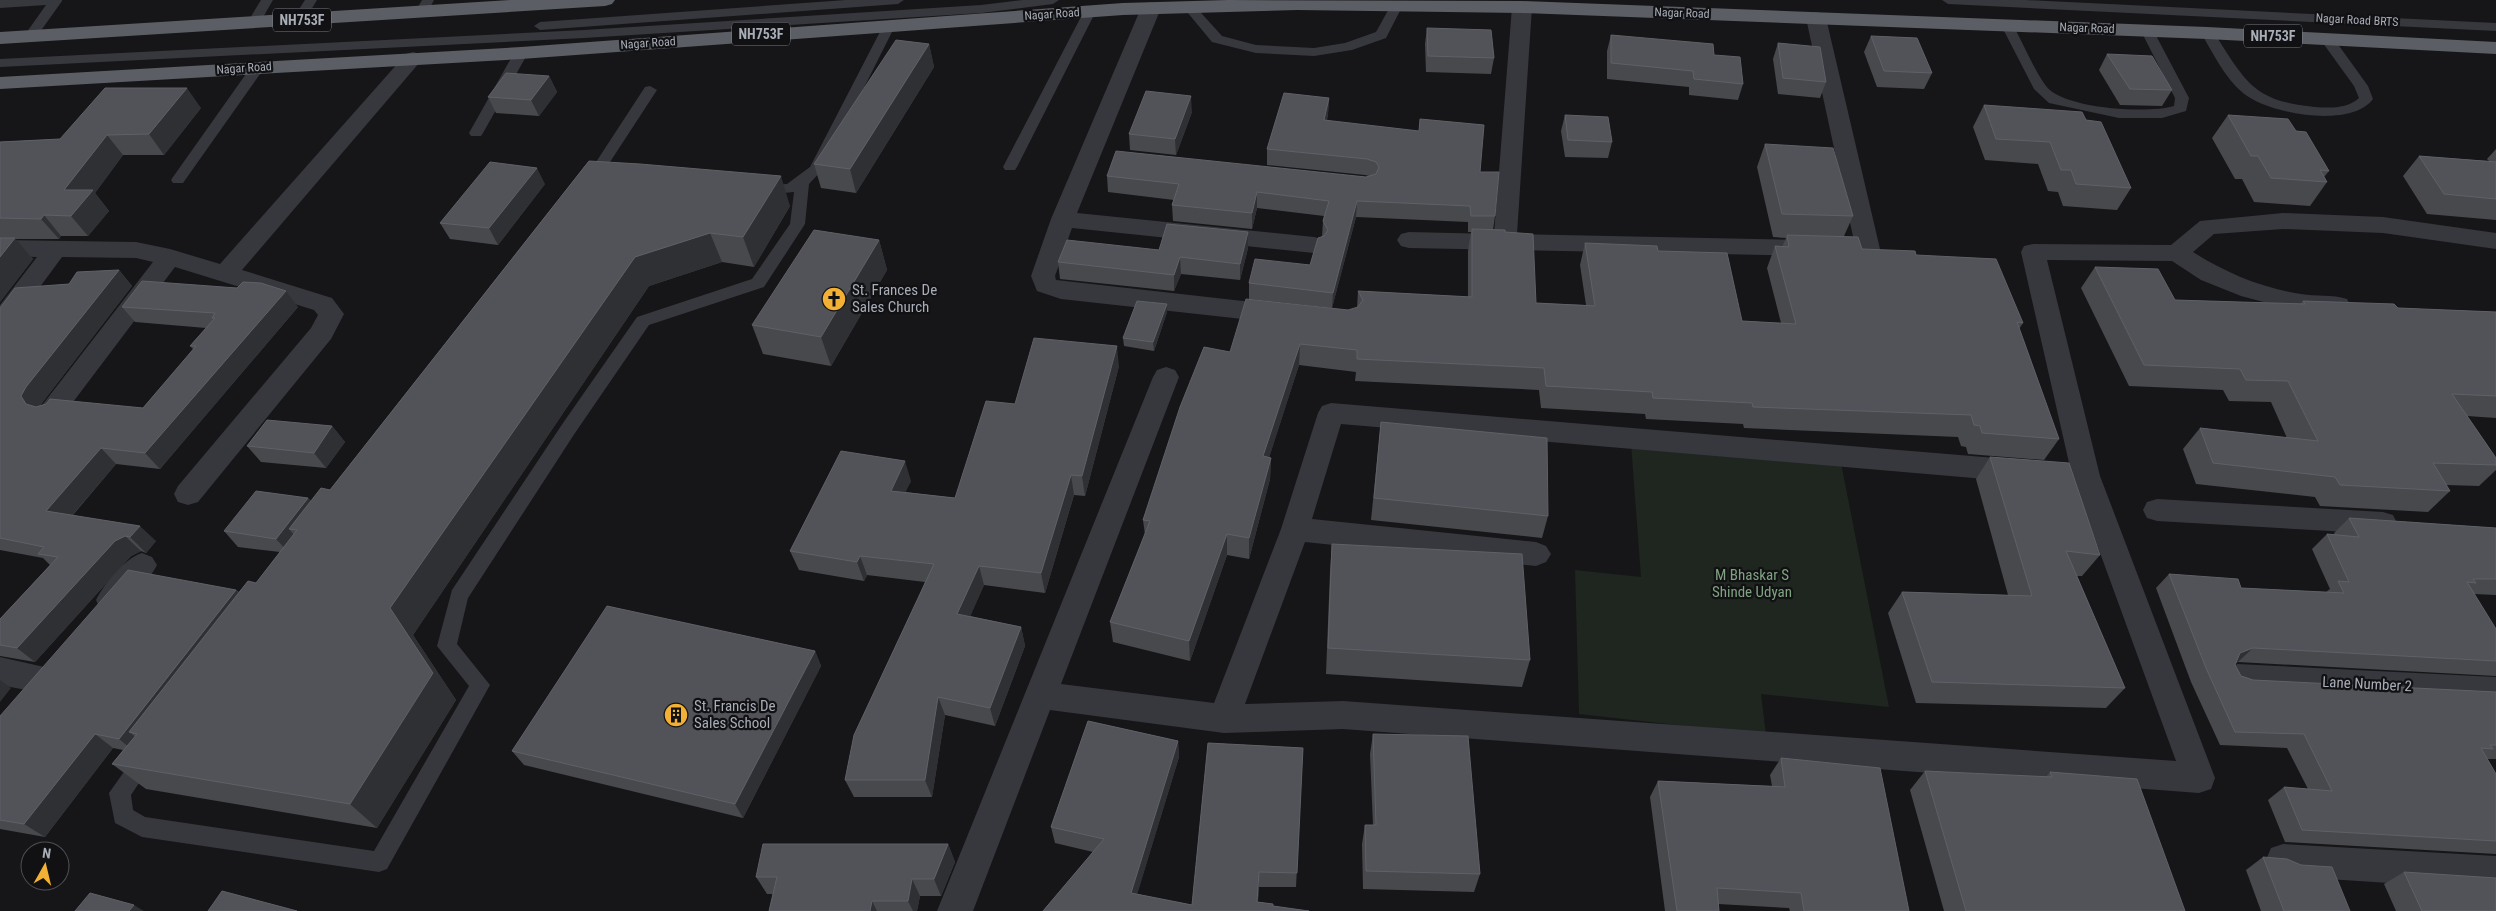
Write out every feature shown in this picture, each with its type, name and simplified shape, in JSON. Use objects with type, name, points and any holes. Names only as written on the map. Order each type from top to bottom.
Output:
[{"type":"highway","name":"NH753F","points":[[0,38],[298,20],[424,6],[605,0]]},
{"type":"highway","name":"Nagar Road","points":[[0,84],[258,67],[521,53],[890,24],[1090,11],[1297,4],[1522,3],[1816,18],[2207,33],[2496,48]]},
{"type":"street","points":[[1505,241],[1522,3]]},
{"type":"street","points":[[1151,8],[1123,80],[1099,156],[1063,219],[1042,276],[1046,284],[1061,290],[1298,316]]},
{"type":"street","points":[[1409,240],[1868,249],[1816,18]]},
{"type":"street","points":[[224,274],[413,58]]},
{"type":"street","points":[[1063,219],[1314,245]]},
{"type":"street","points":[[2177,253],[2208,227],[2283,221],[2382,225],[2496,241]]},
{"type":"street","points":[[0,248],[136,250],[170,256],[323,304],[331,314],[322,333],[188,494]]},
{"type":"street","points":[[0,323],[54,249]]},
{"type":"street","points":[[1041,695],[1224,719],[1343,715],[2199,778],[2062,474],[2033,252],[2177,253],[2210,274],[2250,290],[2301,303],[2360,306]]},
{"type":"street","points":[[52,411],[170,256]]},
{"type":"street","points":[[956,911],[1166,377]]},
{"type":"street","points":[[1224,719],[1295,529],[1331,413],[2062,474]]},
{"type":"street","points":[[2157,510],[2406,524]]},
{"type":"street","points":[[1295,529],[1536,554]]},
{"type":"street","points":[[92,622],[142,565]]},
{"type":"street","points":[[0,671],[52,668],[18,706]]},
{"type":"street","name":"Lane Number 2","points":[[2238,678],[2496,690]]},
{"type":"street","points":[[2283,860],[2496,873]]},
{"type":"lane","points":[[253,23],[267,0]]},
{"type":"lane","points":[[298,20],[311,0]]},
{"type":"lane","points":[[433,40],[564,23],[898,0]]},
{"type":"lane","points":[[0,63],[433,40],[575,35],[981,9],[1053,0]]},
{"type":"lane","name":"Nagar Road BRTS","points":[[1948,0],[2496,26]]},
{"type":"lane","points":[[0,4],[56,1]]},
{"type":"lane","points":[[30,36],[56,1]]},
{"type":"lane","points":[[1189,7],[1217,39],[1256,49],[1314,52],[1347,47],[1381,35],[1397,5]]},
{"type":"lane","points":[[1010,167],[1090,11]]},
{"type":"lane","points":[[741,190],[787,190],[802,185],[816,169],[890,24]]},
{"type":"lane","points":[[2007,25],[2040,90],[2054,100],[2119,114],[2162,114],[2180,108],[2182,98],[2147,31]]},
{"type":"lane","points":[[2207,33],[2240,82],[2256,96],[2279,105],[2321,112],[2356,108],[2366,98],[2361,86],[2327,39]]},
{"type":"lane","points":[[476,132],[521,53]]},
{"type":"lane","points":[[178,180],[258,67]]},
{"type":"lane","points":[[608,184],[584,190],[650,90]]},
{"type":"lane","points":[[155,747],[120,793],[123,816],[142,828],[380,862],[480,685],[447,646],[459,596],[643,321],[758,283],[797,224],[802,185]]},
{"type":"green space","name":"M Bhaskar S Shinde Udyan","points":[[1631,443],[1841,463],[1889,707],[1761,694],[1766,735],[1579,714],[1575,570],[1641,577]]},
{"type":"building","points":[[1427,28],[1491,30],[1494,58],[1428,56]]},
{"type":"building","points":[[1611,35],[1713,44],[1714,55],[1740,57],[1743,84],[1694,79],[1693,71],[1611,63]]},
{"type":"building","points":[[1871,36],[1917,38],[1932,73],[1884,71]]},
{"type":"building","points":[[896,40],[929,44],[850,169],[814,164]]},
{"type":"building","points":[[1778,43],[1820,47],[1826,82],[1783,78]]},
{"type":"building","points":[[2107,54],[2152,56],[2172,90],[2130,89]]},
{"type":"building","points":[[506,73],[549,76],[531,100],[488,97]]},
{"type":"building","points":[[105,88],[187,88],[149,134],[107,135],[64,190],[93,190],[71,216],[44,215],[41,219],[0,218],[0,142],[60,139]]},
{"type":"building","points":[[1146,91],[1191,96],[1175,139],[1129,134]]},
{"type":"building","points":[[1284,93],[1329,98],[1324,120],[1419,131],[1420,119],[1484,125],[1480,172],[1499,172],[1495,216],[1471,216],[1470,206],[1357,201],[1333,293],[1249,283],[1255,259],[1310,265],[1318,238],[1324,236],[1328,230],[1323,221],[1329,201],[1257,192],[1252,213],[1172,205],[1179,184],[1107,176],[1116,151],[1366,177],[1376,174],[1379,167],[1376,162],[1367,159],[1267,149]]},
{"type":"building","points":[[1984,105],[2082,112],[2086,120],[2101,122],[2131,188],[2076,184],[2071,170],[2061,170],[2050,142],[1996,139]]},
{"type":"building","points":[[1565,115],[1608,117],[1612,142],[1568,140]]},
{"type":"building","points":[[2228,115],[2288,119],[2296,131],[2306,132],[2329,171],[2320,170],[2327,182],[2271,178],[2258,156],[2251,156]]},
{"type":"building","points":[[1765,144],[1833,148],[1853,216],[1782,214]]},
{"type":"building","points":[[2419,156],[2496,162],[2496,199],[2444,194]]},
{"type":"building","points":[[589,161],[781,176],[743,237],[710,233],[635,257],[390,608],[433,673],[350,804],[112,764],[137,734],[129,732],[248,581],[256,583],[297,530],[289,529],[321,488],[330,490]]},
{"type":"building","points":[[490,162],[537,168],[489,228],[440,223]]},
{"type":"building","points":[[1167,224],[1248,232],[1240,264],[1180,257],[1174,275],[1058,262],[1067,240],[1159,250]]},
{"type":"building","points":[[1472,229],[1505,230],[1505,232],[1533,234],[1536,303],[1595,306],[1585,243],[1657,246],[1658,251],[1727,253],[1742,321],[1796,324],[1775,246],[1789,247],[1787,235],[1858,237],[1862,249],[1915,251],[1916,255],[1996,259],[2023,323],[2017,322],[2059,439],[1982,433],[1980,426],[1974,425],[1971,415],[1753,407],[1752,403],[1653,398],[1652,392],[1546,386],[1544,368],[1357,359],[1357,350],[1300,344],[1263,456],[1271,458],[1249,538],[1227,534],[1189,641],[1110,622],[1150,521],[1143,520],[1180,407],[1204,347],[1230,352],[1246,299],[1348,310],[1358,307],[1363,300],[1358,291],[1472,297]]},
{"type":"building","points":[[814,230],[879,240],[821,337],[752,325]]},
{"type":"building","points":[[0,238],[15,238],[0,257]]},
{"type":"building","points":[[2095,267],[2158,269],[2175,300],[2305,304],[2303,301],[2394,304],[2398,308],[2496,312],[2496,396],[2452,394],[2496,458],[2496,465],[2433,463],[2450,491],[2340,485],[2335,477],[2213,463],[2200,428],[2318,441],[2288,381],[2246,380],[2240,369],[2144,365]]},
{"type":"building","points":[[119,270],[26,387],[21,396],[26,404],[36,407],[46,404],[50,399],[143,408],[196,346],[190,346],[215,318],[212,318],[215,313],[122,307],[142,281],[237,288],[243,282],[261,283],[286,291],[145,453],[101,448],[46,511],[140,526],[130,537],[125,536],[115,541],[17,648],[0,645],[0,619],[58,557],[38,554],[44,547],[0,538],[0,308],[15,288],[69,284],[77,272]]},
{"type":"building","points":[[1137,301],[1167,304],[1153,342],[1123,338]]},
{"type":"building","points":[[1034,338],[1117,346],[1082,476],[1071,475],[1041,573],[979,566],[957,614],[1021,627],[990,708],[938,697],[925,780],[845,780],[854,735],[934,564],[860,556],[857,562],[790,551],[841,451],[905,461],[891,491],[955,498],[986,401],[1015,404]]},
{"type":"building","points":[[267,420],[332,426],[314,453],[247,446]]},
{"type":"building","points":[[1381,422],[1547,438],[1548,516],[1374,498]]},
{"type":"building","points":[[1990,457],[2069,463],[2100,555],[2066,551],[2125,688],[1932,682],[1902,592],[2032,596]]},
{"type":"building","points":[[256,491],[308,498],[276,539],[224,531]]},
{"type":"building","points":[[2349,518],[2496,528],[2496,579],[2473,579],[2476,583],[2467,582],[2496,629],[2496,661],[2253,648],[2240,653],[2235,665],[2241,676],[2253,680],[2496,692],[2496,745],[2490,745],[2493,749],[2481,748],[2496,774],[2496,841],[2302,830],[2284,787],[2332,791],[2304,734],[2235,732],[2206,668],[2169,574],[2238,579],[2241,588],[2344,593],[2338,581],[2349,582],[2327,534],[2359,537]]},
{"type":"building","points":[[1332,544],[1522,554],[1530,660],[1328,648]]},
{"type":"building","points":[[128,570],[236,590],[119,739],[95,734],[24,824],[0,820],[0,716]]},
{"type":"building","name":"St. Francis De Sales School","points":[[607,606],[815,651],[735,804],[512,751]]},
{"type":"building","points":[[1088,721],[1178,741],[1131,893],[1192,905],[1208,743],[1303,748],[1297,873],[1259,872],[1257,902],[1309,911],[1043,911],[1104,839],[1051,827]]},
{"type":"building","points":[[1373,734],[1468,736],[1480,874],[1366,871],[1365,825],[1376,825]]},
{"type":"building","points":[[1781,758],[1880,768],[1909,911],[1804,911],[1801,893],[1717,888],[1719,911],[1677,911],[1658,781],[1785,787]]},
{"type":"building","points":[[1925,771],[2052,777],[2050,772],[2137,779],[2185,911],[1966,911]]},
{"type":"building","points":[[763,844],[948,844],[934,879],[912,879],[908,901],[872,901],[870,911],[769,911],[777,877],[756,877]]},
{"type":"building","points":[[2263,857],[2287,859],[2301,865],[2332,867],[2350,911],[2284,911]]},
{"type":"building","points":[[2404,872],[2496,878],[2496,911],[2422,911]]},
{"type":"building","points":[[222,891],[297,911],[208,911]]},
{"type":"building","points":[[90,893],[134,905],[129,911],[75,911]]},
{"type":"place","name":"St. Frances De Sales Church","points":[[834,299]]},
{"type":"place","name":"St. Francis De Sales School","points":[[676,715]]}]
